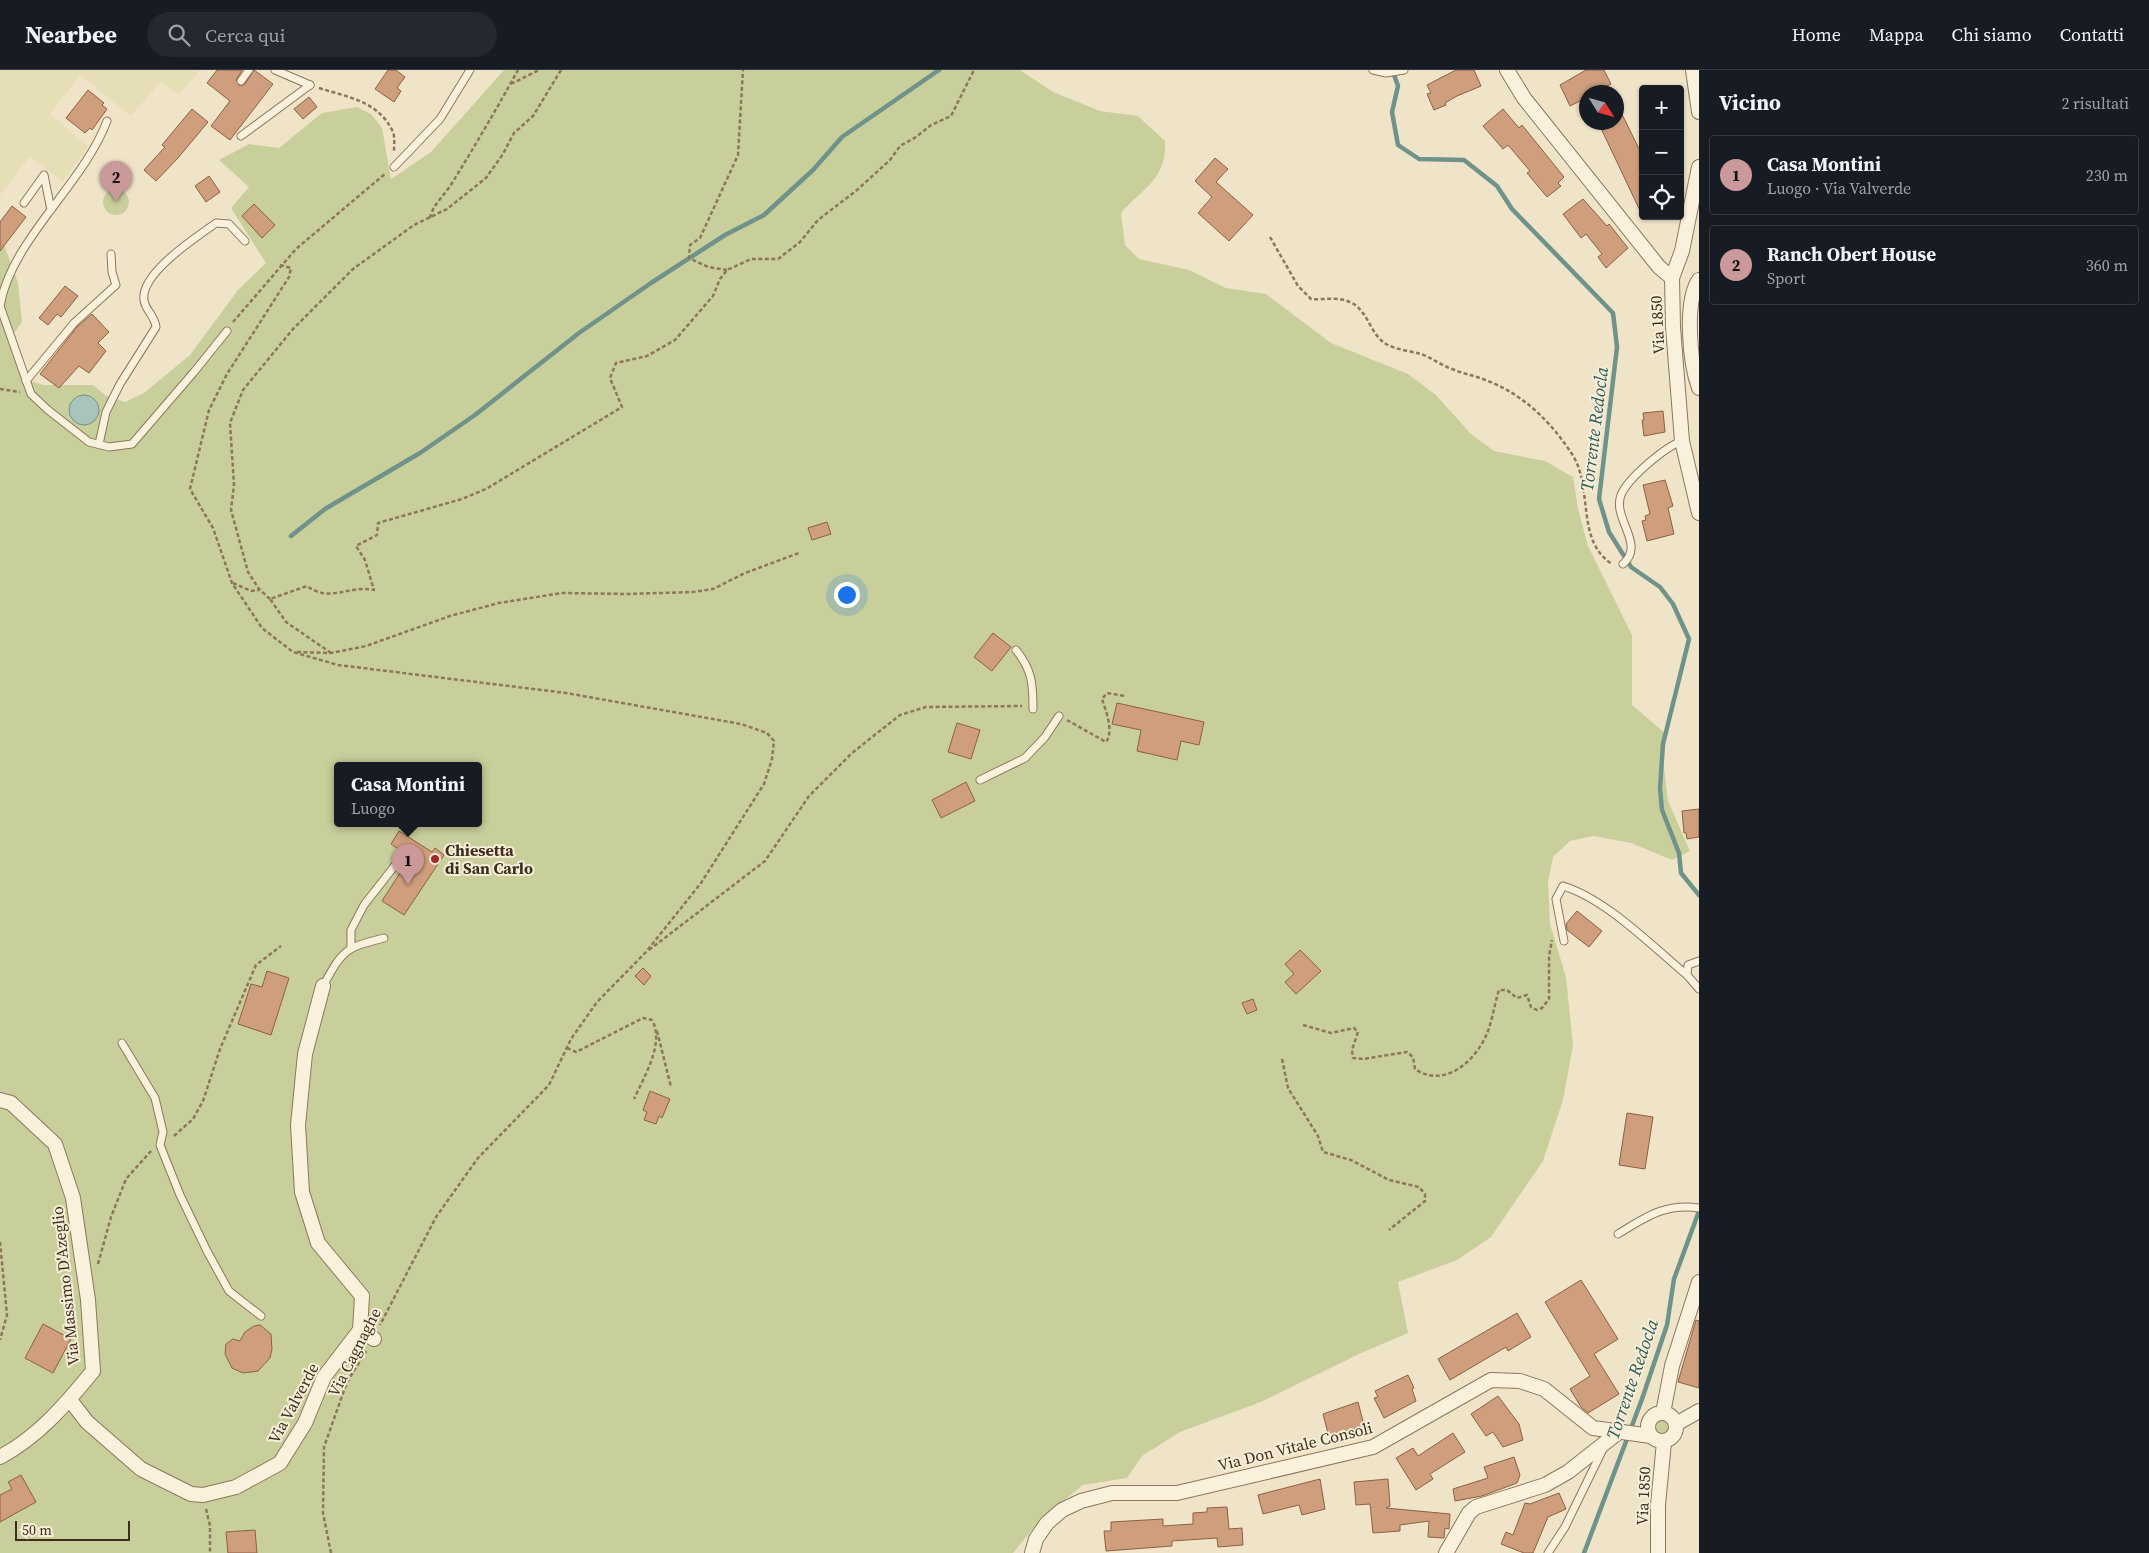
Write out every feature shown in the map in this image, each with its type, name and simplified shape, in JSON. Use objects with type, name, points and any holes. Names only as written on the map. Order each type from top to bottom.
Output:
[{"type":"street","name":"Via 1850","points":[[1507,70],[1530,105],[1658,267],[1672,278],[1673,325],[1682,441],[1699,513]]},
{"type":"street","points":[[1693,70],[1699,112]]},
{"type":"street","points":[[1672,278],[1682,251],[1699,167]]},
{"type":"street","points":[[1699,280],[1689,326],[1694,374],[1699,388]]},
{"type":"street","points":[[1673,325],[1689,326]]},
{"type":"street","points":[[323,986],[305,1054],[298,1125],[302,1192],[318,1243],[362,1296],[360,1330],[374,1339]]},
{"type":"street","name":"Via Massimo D'Azeglio","points":[[0,1100],[11,1103],[55,1144],[73,1198],[88,1300],[93,1371],[70,1400],[22,1445],[0,1457]]},
{"type":"street","points":[[1663,1413],[1672,1366],[1699,1282]]},
{"type":"street","name":"Via Valverde","points":[[70,1400],[87,1422],[141,1469],[191,1494],[203,1495],[236,1487],[280,1463],[305,1423],[324,1377],[360,1330]]},
{"type":"street","name":"Via Don Vitale Consoli","points":[[1032,1553],[1036,1539],[1047,1523],[1062,1510],[1081,1501],[1112,1493],[1177,1493],[1374,1447],[1491,1380],[1506,1379],[1530,1383],[1553,1394],[1593,1428],[1645,1435]]},
{"type":"street","points":[[1664,1442],[1654,1440],[1645,1435],[1653,1416],[1663,1413],[1671,1416],[1676,1424],[1699,1411]]},
{"type":"street","name":"Via 1850","points":[[1658,1553],[1658,1505],[1664,1442],[1674,1436],[1676,1424]]},
{"type":"street","points":[[1446,1553],[1469,1513],[1476,1507],[1546,1485],[1568,1472],[1620,1431]]},
{"type":"lane","points":[[241,81],[249,70]]},
{"type":"lane","points":[[241,136],[310,86],[275,70]]},
{"type":"lane","points":[[394,167],[440,119],[470,70]]},
{"type":"lane","points":[[1372,70],[1386,73],[1404,70]]},
{"type":"lane","points":[[107,121],[101,138],[85,164],[52,210],[4,285],[0,306],[31,394],[89,442],[109,447],[132,444],[194,372],[226,331]]},
{"type":"lane","points":[[24,203],[44,175],[52,210]]},
{"type":"lane","points":[[99,444],[106,412],[120,384],[156,328],[155,319],[143,301],[144,289],[156,271],[186,244],[216,223],[229,224],[245,241]]},
{"type":"lane","points":[[26,381],[74,323],[116,285],[112,272],[111,254]]},
{"type":"lane","points":[[1623,564],[1630,558],[1633,550],[1620,505],[1621,495],[1644,466],[1682,441]]},
{"type":"lane","points":[[1016,650],[1028,664],[1033,688],[1033,709]]},
{"type":"lane","points":[[980,780],[1025,758],[1045,737],[1059,716]]},
{"type":"lane","points":[[351,946],[351,930],[364,905],[400,859]]},
{"type":"lane","points":[[1564,941],[1556,899],[1564,886],[1581,892],[1635,930],[1699,989]]},
{"type":"lane","points":[[323,986],[336,962],[351,946],[384,938]]},
{"type":"lane","points":[[1686,975],[1688,965],[1699,961]]},
{"type":"lane","points":[[122,1043],[155,1098],[163,1132],[160,1145],[180,1195],[229,1291],[261,1316]]},
{"type":"lane","points":[[1618,1234],[1656,1211],[1688,1206],[1699,1208]]},
{"type":"lane","points":[[1548,1553],[1565,1527],[1606,1442]]},
{"type":"path","points":[[430,218],[432,210],[463,164],[518,70]]},
{"type":"path","points":[[510,85],[539,70]]},
{"type":"path","points":[[331,653],[286,622],[270,599],[259,590],[248,572],[231,510],[234,485],[230,423],[243,390],[293,329],[353,269],[414,225],[447,209],[486,178],[504,154],[514,133],[537,110],[561,70]]},
{"type":"path","points":[[727,270],[708,267],[689,258],[690,245],[700,238],[738,155],[743,70]]},
{"type":"path","points":[[270,599],[307,586],[316,593],[331,595],[357,588],[374,590],[365,560],[356,546],[378,535],[378,523],[486,489],[622,407],[610,378],[616,363],[647,356],[675,340],[712,296],[727,270],[751,259],[778,259],[793,248],[818,220],[857,190],[890,160],[900,146],[916,137],[931,125],[951,116],[967,89],[974,70]]},
{"type":"path","points":[[226,331],[280,265],[296,249],[394,167],[394,133],[378,111],[355,97],[310,86]]},
{"type":"path","points":[[1270,237],[1298,286],[1311,298],[1337,299],[1352,303],[1361,311],[1374,335],[1388,345],[1422,355],[1451,369],[1488,380],[1519,397],[1544,416],[1572,454],[1580,470],[1591,539],[1603,558],[1613,565],[1623,564]]},
{"type":"path","points":[[280,265],[291,268],[289,277],[227,374],[209,410],[190,489],[213,528],[232,583],[262,628],[293,652],[338,665],[566,693],[741,724],[767,733],[774,741],[772,759],[764,784],[701,884],[646,952]]},
{"type":"path","points":[[0,389],[31,394]]},
{"type":"path","points":[[293,652],[331,653],[366,646],[450,616],[499,603],[562,593],[636,594],[693,592],[713,588],[745,573],[800,552]]},
{"type":"path","points":[[232,583],[251,590],[259,590]]},
{"type":"path","points":[[1059,716],[1106,742],[1109,738],[1109,731],[1102,699],[1108,693],[1125,696]]},
{"type":"path","points":[[646,952],[765,861],[809,796],[852,753],[900,715],[926,707],[1019,705],[1033,709]]},
{"type":"path","points":[[1304,1025],[1331,1033],[1354,1028],[1358,1032],[1352,1050],[1353,1058],[1363,1059],[1407,1052],[1413,1057],[1415,1069],[1424,1075],[1449,1075],[1474,1058],[1486,1036],[1499,990],[1507,990],[1517,998],[1527,996],[1531,1007],[1536,1010],[1549,999],[1548,956],[1552,937]]},
{"type":"path","points":[[96,1272],[112,1216],[126,1179],[151,1151],[178,1134],[193,1119],[203,1101],[220,1049],[256,965],[281,946]]},
{"type":"path","name":"Via Cagnaghe","points":[[331,1553],[323,1513],[324,1447],[347,1382],[374,1339],[436,1217],[478,1158],[549,1085],[567,1048],[597,1002],[646,952]]},
{"type":"path","points":[[567,1048],[576,1052],[643,1018],[652,1020],[656,1027],[671,1087]]},
{"type":"path","points":[[634,1099],[649,1067],[654,1048],[656,1027]]},
{"type":"path","points":[[1282,1059],[1288,1088],[1318,1136],[1323,1152],[1351,1160],[1389,1180],[1418,1187],[1424,1194],[1425,1201],[1389,1230]]},
{"type":"path","points":[[0,1242],[7,1315],[0,1340]]},
{"type":"path","points":[[203,1495],[210,1526],[210,1553]]},
{"type":"shaded area","points":[[0,70],[200,70],[179,95],[160,82],[131,116],[80,75],[50,114],[88,147],[63,181],[29,157],[0,195]]},
{"type":"green space","points":[[504,70],[1020,70],[1053,92],[1100,111],[1138,116],[1165,141],[1165,154],[1158,174],[1121,213],[1125,245],[1139,259],[1189,270],[1226,288],[1266,294],[1331,343],[1408,374],[1436,395],[1471,434],[1494,451],[1545,461],[1573,477],[1578,509],[1588,546],[1632,635],[1632,705],[1666,734],[1663,760],[1668,801],[1690,851],[1672,860],[1631,843],[1593,836],[1570,841],[1553,857],[1548,882],[1550,924],[1566,977],[1573,1045],[1563,1100],[1543,1161],[1491,1237],[1457,1260],[1398,1282],[1408,1333],[1359,1354],[1261,1402],[1180,1432],[1142,1456],[1127,1478],[1083,1485],[1041,1519],[1013,1553],[0,1553],[0,233],[18,283],[22,322],[12,336],[25,380],[44,385],[93,385],[105,395],[125,402],[144,393],[190,355],[238,290],[266,263],[231,208],[249,187],[219,160],[249,144],[279,148],[322,113],[357,107],[371,114],[382,128],[391,179],[431,152]]},
{"type":"green space","points":[[116,189],[125,193],[129,202],[125,211],[116,215],[107,211],[103,202],[107,193]]},
{"type":"green space","points":[[1659,1419],[1665,1419],[1670,1424],[1668,1433],[1659,1435],[1654,1430],[1654,1424]]},
{"type":"water","points":[[84,395],[95,399],[99,410],[95,421],[84,425],[73,421],[69,410],[73,399]]},
{"type":"building","points":[[217,70],[242,70],[236,80],[240,86],[245,84],[254,70],[273,84],[230,140],[211,126],[230,101],[207,83]]},
{"type":"building","points":[[388,70],[396,70],[405,77],[397,88],[401,91],[394,102],[375,89]]},
{"type":"building","points":[[1456,70],[1474,70],[1481,86],[1457,96],[1445,103],[1446,105],[1434,110],[1427,94],[1431,93],[1427,85]]},
{"type":"building","points":[[1586,70],[1604,70],[1611,84],[1579,85],[1579,102],[1570,106],[1560,85]]},
{"type":"building","points":[[88,90],[104,103],[102,105],[107,109],[92,130],[90,128],[85,133],[66,118]]},
{"type":"building","points":[[309,97],[317,107],[303,119],[294,109]]},
{"type":"building","points":[[192,109],[208,122],[156,181],[144,170],[165,147],[162,145]]},
{"type":"building","points":[[1503,109],[1519,128],[1522,125],[1564,177],[1558,183],[1561,186],[1547,197],[1527,173],[1530,171],[1508,145],[1503,149],[1483,126]]},
{"type":"building","points":[[1624,118],[1639,149],[1639,209],[1602,130],[1624,130]]},
{"type":"building","points":[[1215,158],[1228,169],[1216,182],[1253,215],[1229,241],[1198,213],[1212,197],[1195,181]]},
{"type":"building","points":[[209,176],[220,192],[206,202],[195,186]]},
{"type":"building","points":[[1583,199],[1607,226],[1609,224],[1628,248],[1606,268],[1598,257],[1602,254],[1586,234],[1581,238],[1563,214]]},
{"type":"building","points":[[254,204],[275,225],[262,238],[242,216]]},
{"type":"building","points":[[12,206],[26,217],[0,251],[0,222]]},
{"type":"building","points":[[65,286],[78,296],[61,317],[57,314],[48,325],[39,318]]},
{"type":"building","points":[[92,314],[109,332],[98,343],[106,351],[89,373],[79,366],[59,388],[40,374],[77,327]]},
{"type":"building","points":[[1663,411],[1665,432],[1644,436],[1643,413]]},
{"type":"building","points":[[1665,480],[1673,506],[1668,508],[1674,534],[1647,541],[1642,521],[1646,520],[1645,516],[1650,514],[1643,485]]},
{"type":"building","points":[[827,522],[831,534],[812,540],[808,528]]},
{"type":"building","points":[[993,633],[1011,647],[992,671],[974,657]]},
{"type":"building","points":[[1117,703],[1204,722],[1199,745],[1181,741],[1177,760],[1137,751],[1141,730],[1112,724]]},
{"type":"building","points":[[957,723],[980,730],[971,759],[948,752]]},
{"type":"building","points":[[966,782],[975,801],[941,818],[932,800]]},
{"type":"building","points":[[1699,809],[1699,837],[1687,839],[1686,833],[1684,833],[1682,811]]},
{"type":"building","points":[[399,831],[432,852],[435,848],[444,855],[404,915],[382,901],[410,857],[391,844]]},
{"type":"building","points":[[1577,911],[1602,931],[1589,947],[1567,930],[1566,924]]},
{"type":"building","points":[[1300,950],[1321,971],[1296,994],[1285,982],[1294,974],[1285,964]]},
{"type":"building","points":[[643,968],[651,976],[644,985],[635,976]]},
{"type":"building","points":[[267,971],[289,978],[271,1035],[238,1024],[251,984],[262,987]]},
{"type":"building","points":[[1253,999],[1257,1010],[1247,1014],[1242,1003]]},
{"type":"building","points":[[650,1091],[670,1099],[662,1118],[659,1116],[656,1124],[644,1120],[647,1112],[643,1110]]},
{"type":"building","points":[[1627,1113],[1653,1117],[1645,1169],[1619,1165]]},
{"type":"building","points":[[1581,1280],[1618,1339],[1594,1354],[1619,1394],[1588,1413],[1581,1407],[1570,1389],[1590,1376],[1545,1302]]},
{"type":"building","points":[[1517,1313],[1531,1337],[1508,1351],[1506,1347],[1450,1380],[1438,1359]]},
{"type":"building","points":[[1696,1320],[1699,1321],[1699,1388],[1678,1382]]},
{"type":"building","points":[[43,1324],[71,1339],[53,1373],[25,1358]]},
{"type":"building","points":[[260,1325],[271,1334],[272,1349],[270,1358],[258,1371],[243,1373],[232,1368],[225,1354],[226,1344],[233,1339],[240,1341],[245,1332],[254,1326]]},
{"type":"building","points":[[1408,1375],[1414,1388],[1412,1389],[1416,1401],[1384,1418],[1374,1398],[1378,1397],[1375,1391]]},
{"type":"building","points":[[1498,1396],[1519,1424],[1523,1440],[1503,1447],[1493,1432],[1486,1436],[1471,1414]]},
{"type":"building","points":[[1358,1402],[1364,1425],[1329,1437],[1323,1414]]},
{"type":"building","points":[[1453,1433],[1465,1452],[1430,1474],[1433,1479],[1416,1490],[1396,1458],[1413,1448],[1418,1456]]},
{"type":"building","points":[[1514,1457],[1520,1475],[1517,1483],[1482,1496],[1455,1501],[1453,1489],[1488,1478],[1484,1467]]},
{"type":"building","points":[[21,1475],[36,1502],[0,1522],[0,1495],[12,1489],[8,1482]]},
{"type":"building","points":[[1320,1479],[1325,1509],[1302,1515],[1299,1505],[1263,1514],[1258,1495]]},
{"type":"building","points":[[1388,1479],[1390,1506],[1386,1508],[1450,1514],[1449,1529],[1445,1528],[1444,1538],[1428,1537],[1429,1521],[1400,1525],[1400,1531],[1373,1533],[1370,1504],[1356,1505],[1354,1482]]},
{"type":"building","points":[[1559,1493],[1566,1509],[1548,1517],[1533,1553],[1524,1553],[1501,1544],[1506,1532],[1513,1535],[1525,1503],[1530,1504]]},
{"type":"building","points":[[1227,1507],[1229,1529],[1242,1528],[1243,1545],[1218,1547],[1217,1538],[1172,1541],[1172,1546],[1106,1551],[1104,1531],[1111,1531],[1111,1522],[1163,1519],[1163,1526],[1193,1524],[1193,1513],[1207,1512],[1207,1508]]},
{"type":"building","points":[[255,1530],[257,1553],[228,1553],[226,1532]]},
{"type":"waterway","points":[[291,536],[325,509],[420,453],[475,415],[579,333],[651,283],[725,235],[764,215],[813,170],[842,137],[939,70]]},
{"type":"waterway","name":"Torrente Redocla","points":[[1393,72],[1398,86],[1392,112],[1398,145],[1419,159],[1464,160],[1497,186],[1512,209],[1613,313],[1617,347],[1599,499],[1609,532],[1631,567],[1660,587],[1673,604],[1689,639],[1663,744],[1660,788],[1662,810],[1679,853],[1681,873],[1699,895]]},
{"type":"waterway","name":"Torrente Redocla","points":[[1584,1553],[1642,1399],[1667,1325],[1674,1279],[1699,1211]]},
{"type":"place","name":"Ranch Obert House","points":[[116,202]]},
{"type":"place","name":"Chiesetta di San Carlo","points":[[435,859]]},
{"type":"place","name":"Casa Montini","points":[[408,885]]}]
